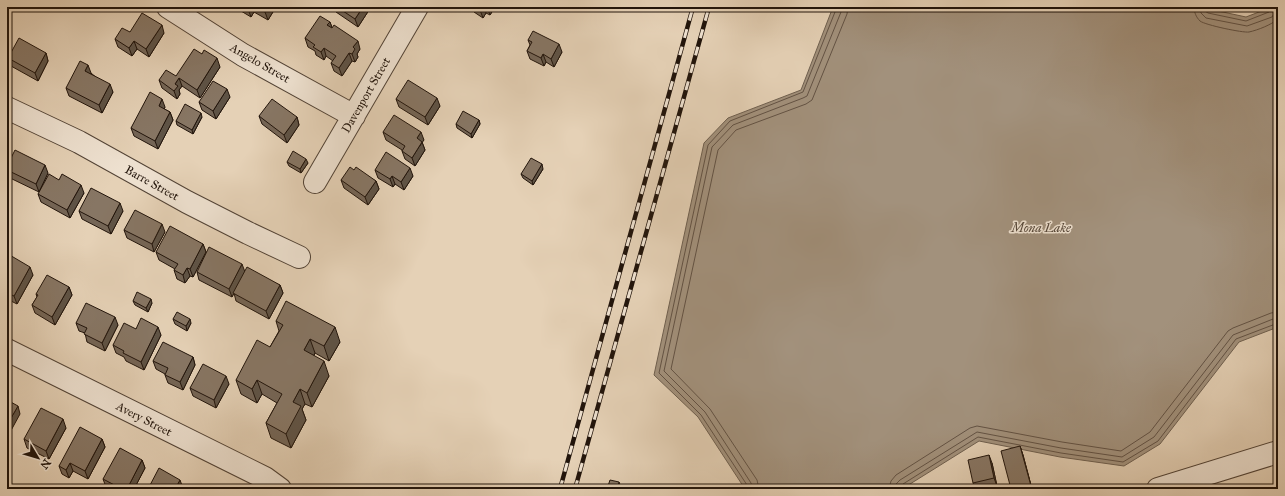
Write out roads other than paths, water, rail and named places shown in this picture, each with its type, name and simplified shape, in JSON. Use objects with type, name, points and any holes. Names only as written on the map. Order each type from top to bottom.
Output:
[{"type":"street","name":"Angelo Street","points":[[168,7],[243,54],[354,116]]},
{"type":"street","name":"Davenport Street","points":[[315,182],[417,7]]},
{"type":"street","name":"Barre Street","points":[[7,108],[79,142],[187,202],[299,257]]},
{"type":"street","name":"Avery Street","points":[[7,350],[264,478],[280,489]]},
{"type":"street","points":[[1158,489],[1278,452]]},
{"type":"water","name":"Mona Lake","points":[[833,7],[1208,7],[1209,9],[1246,17],[1272,7],[1278,7],[1278,327],[1239,342],[1160,444],[1124,466],[1060,457],[979,441],[902,489],[745,489],[698,417],[654,375],[704,143],[728,118],[801,90]]},
{"type":"railway","points":[[560,489],[693,7]]},
{"type":"railway","points":[[575,489],[709,7]]}]
